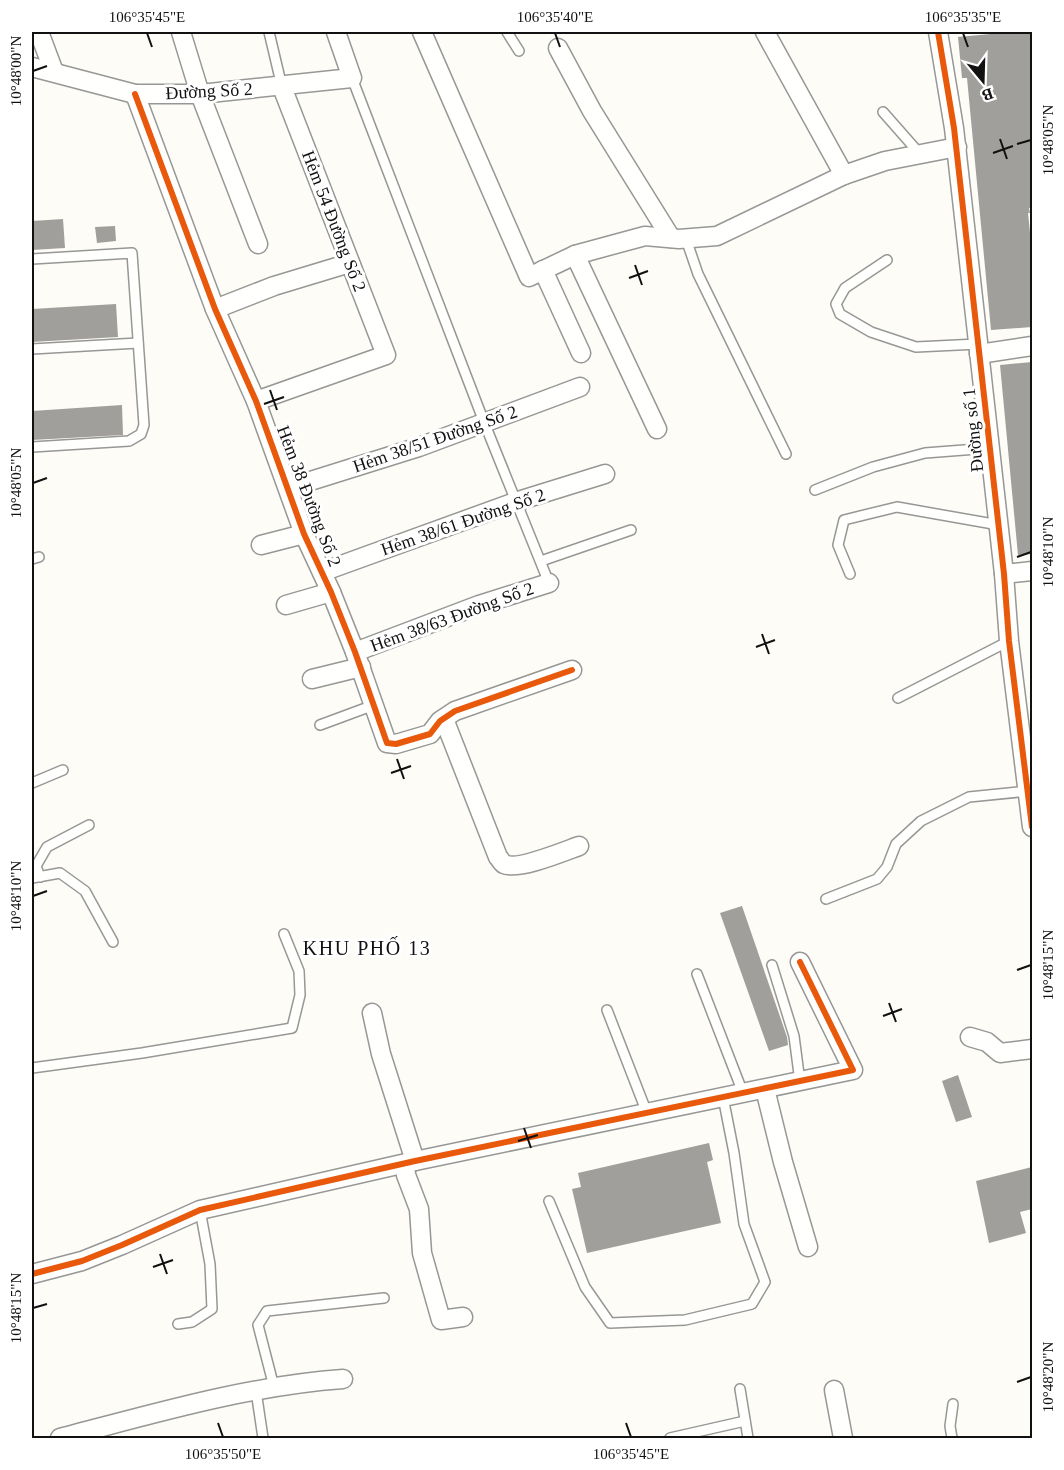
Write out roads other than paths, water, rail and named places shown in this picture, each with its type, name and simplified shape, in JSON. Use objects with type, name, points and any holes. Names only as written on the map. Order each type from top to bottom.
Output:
[{"type":"street","points":[[39,32],[54,72]]},
{"type":"street","points":[[182,32],[200,94],[258,244]]},
{"type":"street","points":[[336,32],[352,78]]},
{"type":"street","points":[[422,32],[529,277],[575,255],[645,236],[678,239],[717,236],[844,176],[885,161],[957,147]]},
{"type":"street","points":[[765,32],[844,176]]},
{"type":"street","name":"Đường số 1","points":[[938,32],[957,147],[999,525],[1009,641],[1032,827]]},
{"type":"street","points":[[558,48],[592,111],[678,239]]},
{"type":"street","name":"Đường Số 2","points":[[32,67],[135,94],[200,94],[352,78]]},
{"type":"street","name":"Hẻm 54 Đường Số 2","points":[[256,401],[386,355],[282,87]]},
{"type":"street","name":"Hẻm 38 Đường Số 2","points":[[135,94],[215,309],[256,401],[304,534],[331,592],[387,743],[396,744],[430,734],[444,718]]},
{"type":"street","points":[[575,255],[657,429]]},
{"type":"street","points":[[215,309],[274,286],[350,263]]},
{"type":"street","points":[[543,270],[581,353]]},
{"type":"street","points":[[979,349],[1032,346]]},
{"type":"street","name":"Hẻm 38/51 Đường Số 2","points":[[288,488],[419,447],[580,387]]},
{"type":"street","name":"Hẻm 38/61 Đường Số 2","points":[[322,572],[518,501],[605,474]]},
{"type":"street","points":[[261,545],[304,534]]},
{"type":"street","points":[[1004,574],[1032,571]]},
{"type":"street","name":"Hẻm 38/63 Đường Số 2","points":[[312,679],[479,605],[549,583]]},
{"type":"street","points":[[286,605],[331,592]]},
{"type":"street","points":[[572,670],[455,711],[444,718],[498,857],[503,863],[508,865],[531,862],[579,846]]},
{"type":"street","points":[[32,1274],[82,1261],[200,1210],[410,1162],[853,1070],[800,962]]},
{"type":"street","points":[[372,1013],[410,1162],[406,1174],[419,1209],[422,1252],[441,1320],[463,1317]]},
{"type":"street","points":[[970,1037],[987,1042],[1000,1053],[1032,1049]]},
{"type":"street","points":[[765,1089],[783,1162],[808,1247]]},
{"type":"street","points":[[60,1438],[195,1403],[274,1387],[343,1379]]},
{"type":"street","points":[[834,1390],[843,1438]]},
{"type":"lane","points":[[268,32],[282,87]]},
{"type":"lane","points":[[507,32],[519,51]]},
{"type":"lane","points":[[352,78],[484,422],[518,501],[549,583]]},
{"type":"lane","points":[[883,112],[920,154]]},
{"type":"lane","points":[[678,239],[786,454]]},
{"type":"lane","points":[[32,259],[132,253],[144,425],[137,438],[129,441],[32,447]]},
{"type":"lane","points":[[886,260],[845,288],[837,304],[840,314],[871,332],[916,347],[979,349]]},
{"type":"lane","points":[[32,349],[138,343]]},
{"type":"lane","points":[[815,490],[873,467],[925,453],[990,448]]},
{"type":"lane","points":[[850,574],[838,545],[844,520],[897,507],[999,525]]},
{"type":"lane","points":[[541,561],[630,530]]},
{"type":"lane","points":[[898,698],[1009,641]]},
{"type":"lane","points":[[320,725],[374,705]]},
{"type":"lane","points":[[32,783],[63,770]]},
{"type":"lane","points":[[826,899],[878,879],[887,867],[896,844],[921,821],[969,797],[1029,791]]},
{"type":"lane","points":[[89,825],[46,847],[36,866],[36,877],[60,873],[85,891],[113,942]]},
{"type":"lane","points":[[32,1068],[142,1053],[292,1028],[300,995],[298,971],[284,934]]},
{"type":"lane","points":[[772,964],[794,1036],[800,1082]]},
{"type":"lane","points":[[697,974],[743,1093]]},
{"type":"lane","points":[[607,1010],[646,1113]]},
{"type":"lane","points":[[549,1201],[585,1287],[610,1323],[685,1320],[752,1304],[765,1282],[744,1224],[723,1097]]},
{"type":"lane","points":[[178,1324],[192,1322],[212,1309],[210,1264],[200,1210]]},
{"type":"lane","points":[[274,1387],[258,1324],[267,1311],[384,1298]]},
{"type":"lane","points":[[740,1389],[748,1438]]},
{"type":"lane","points":[[256,1391],[263,1438]]},
{"type":"lane","points":[[952,1438],[950,1426],[953,1404]]},
{"type":"lane","points":[[670,1438],[745,1420]]},
{"type":"district","name":"KHU PHỐ 13","points":[[367,948]]}]
